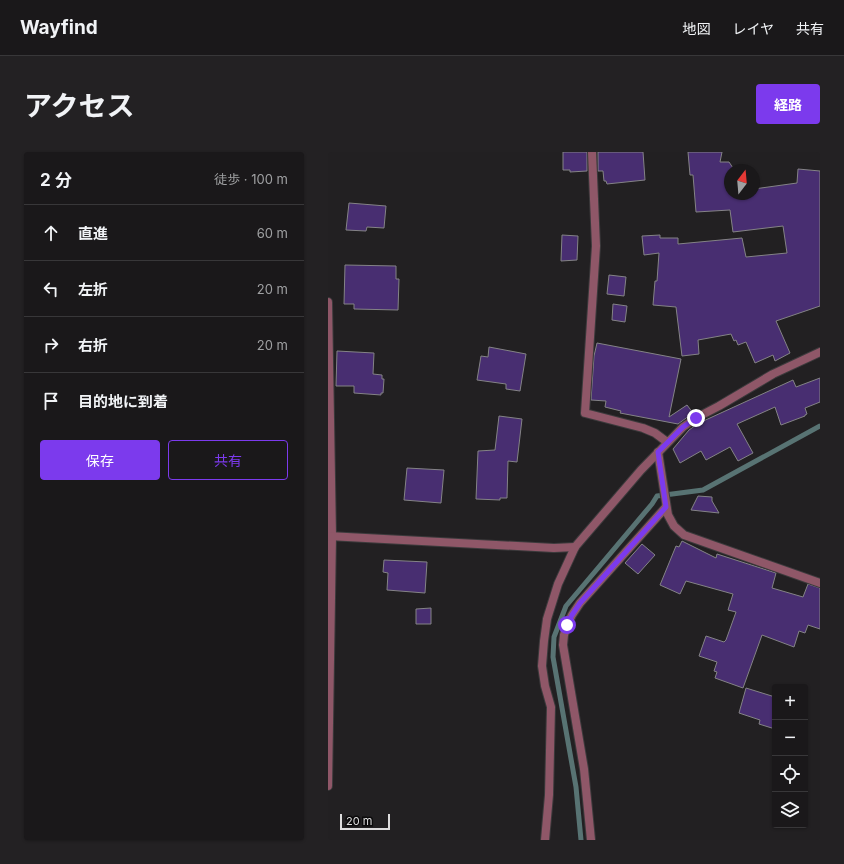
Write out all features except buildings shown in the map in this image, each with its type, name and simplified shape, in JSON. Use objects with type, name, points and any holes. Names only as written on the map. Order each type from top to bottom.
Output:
[{"type":"street","points":[[592,152],[596,246],[585,413],[643,428],[655,433],[667,442]]},
{"type":"street","points":[[328,302],[330,536],[328,786]]},
{"type":"street","points":[[545,840],[549,795],[551,707],[545,686],[542,666],[544,641],[548,619],[558,584],[575,547],[667,442],[683,427],[773,374],[820,352]]},
{"type":"street","points":[[658,452],[668,515],[674,526],[684,536],[820,583]]},
{"type":"street","points":[[591,840],[584,769],[564,657],[564,636],[572,615],[580,603],[666,505]]},
{"type":"street","points":[[330,536],[554,548],[575,547]]},
{"type":"waterway","points":[[581,840],[576,787],[553,657],[554,637],[566,606],[652,504],[657,496],[703,490],[820,426]]},
{"type":"route","points":[[567,625],[580,603],[666,507],[658,452],[683,427],[696,418]]}]
